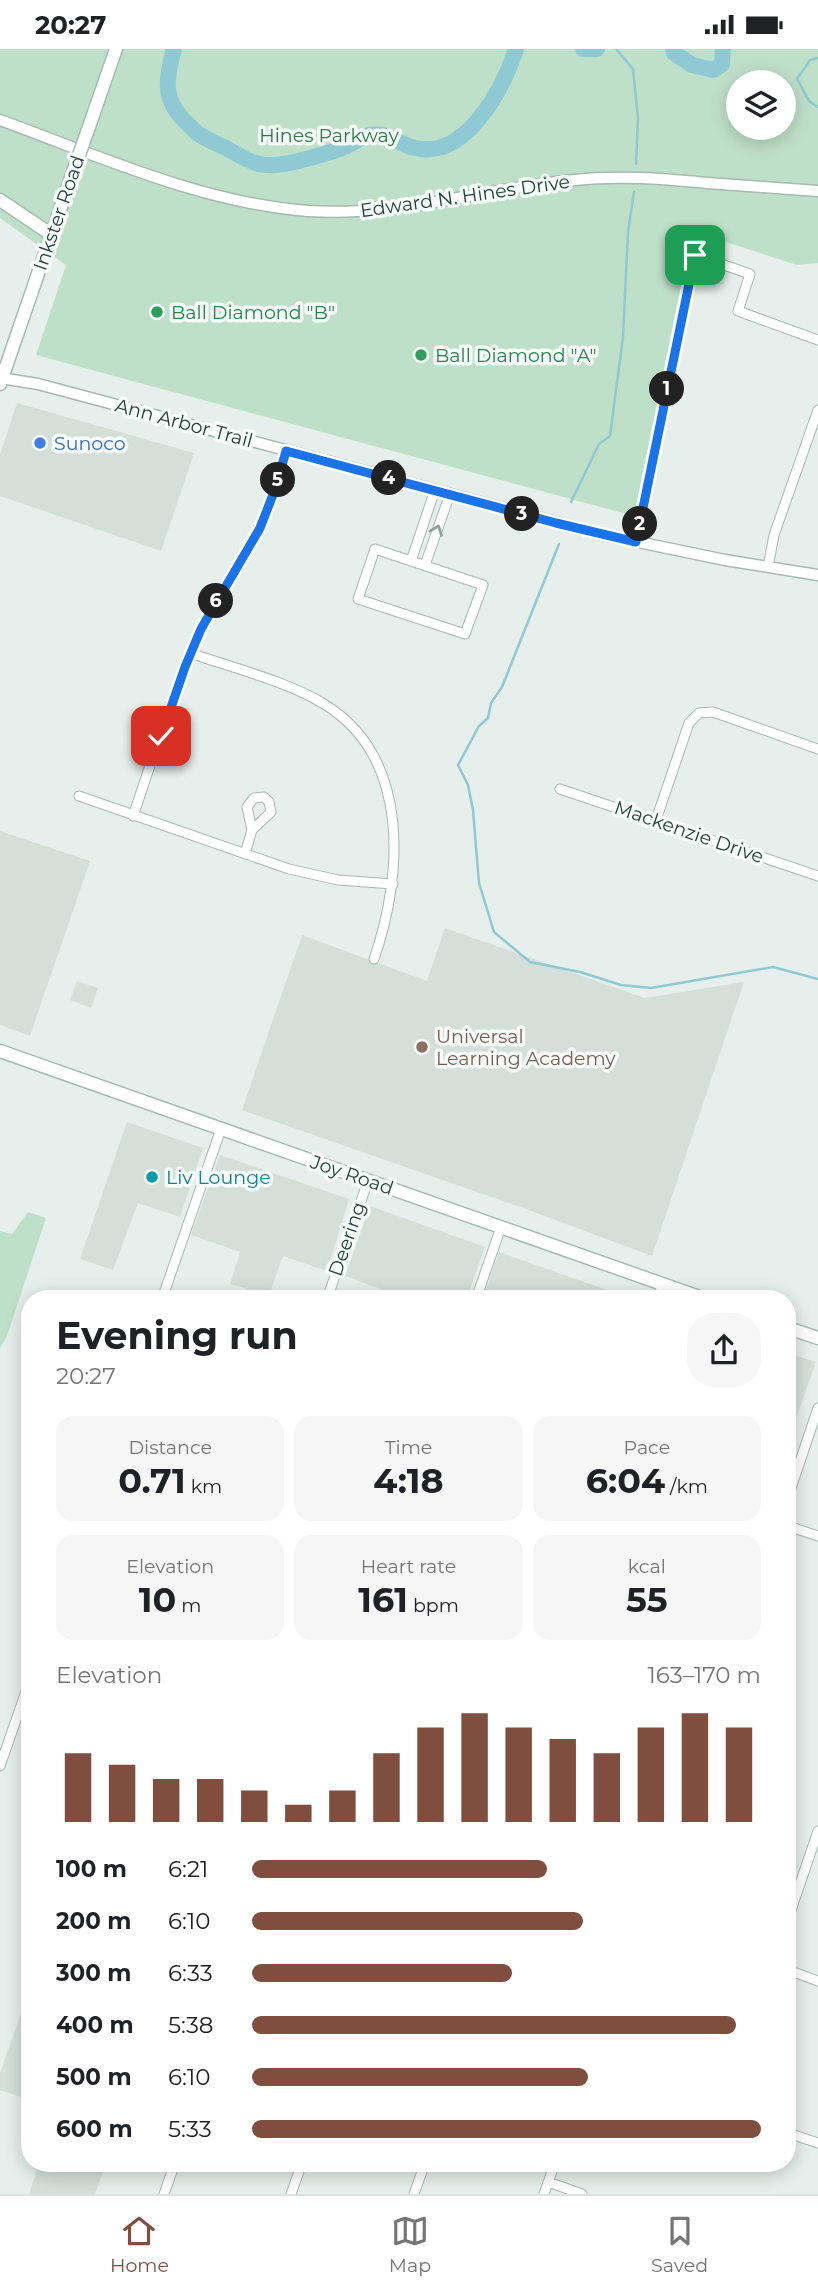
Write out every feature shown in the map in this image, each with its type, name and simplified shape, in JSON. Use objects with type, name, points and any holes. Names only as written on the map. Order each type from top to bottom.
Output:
[{"type":"main road","name":"Inkster Road","points":[[1,380],[116,49]]},
{"type":"main road","points":[[0,200],[52,235]]},
{"type":"main road","name":"Joy Road","points":[[0,1051],[680,1290]]},
{"type":"main road","points":[[796,1331],[818,1338]]},
{"type":"street","name":"Edward N. Hines Drive","points":[[0,120],[180,184],[246,202],[307,211],[396,209],[521,187],[613,177],[818,191]]},
{"type":"street","points":[[636,542],[695,255],[750,274],[738,311],[818,340]]},
{"type":"street","name":"Ann Arbor Trail","points":[[1,380],[38,384],[636,542],[818,575]]},
{"type":"street","points":[[768,568],[774,535],[818,409]]},
{"type":"street","points":[[133,816],[190,653],[210,611],[243,561],[260,528],[286,451]]},
{"type":"street","points":[[411,561],[435,490]]},
{"type":"street","points":[[425,565],[450,494]]},
{"type":"street","points":[[375,549],[425,565],[483,585],[465,634],[358,599],[375,549]]},
{"type":"street","points":[[190,653],[309,696],[336,711],[354,728],[376,760],[388,795],[394,843],[393,884],[386,923],[374,959]]},
{"type":"street","points":[[656,820],[689,723],[699,713],[713,712],[818,749]]},
{"type":"street","name":"Mackenzie Drive","points":[[561,789],[818,876]]},
{"type":"street","points":[[79,796],[319,877],[356,883],[393,884]]},
{"type":"street","points":[[245,854],[252,829]]},
{"type":"street","points":[[165,1290],[221,1129]]},
{"type":"street","name":"Deering","points":[[330,1290],[368,1181]]},
{"type":"street","points":[[479,1290],[501,1227]]},
{"type":"street","points":[[661,1290],[663,1284]]},
{"type":"street","points":[[796,1473],[818,1408]]},
{"type":"street","points":[[796,1529],[818,1537]]},
{"type":"street","points":[[0,1766],[21,1706]]},
{"type":"street","points":[[796,1896],[818,1831]]},
{"type":"street","points":[[796,1973],[818,1981]]},
{"type":"street","points":[[796,2136],[818,2143]]},
{"type":"street","points":[[164,2194],[172,2172]]},
{"type":"street","points":[[291,2194],[299,2172]]},
{"type":"street","points":[[414,2194],[422,2172]]},
{"type":"street","points":[[544,2194],[552,2172]]},
{"type":"street","points":[[548,2182],[582,2194]]},
{"type":"shaded area","points":[[17,403],[194,453],[161,551],[0,496],[0,455]]},
{"type":"shaded area","points":[[0,831],[90,861],[30,1036],[0,1025]]},
{"type":"shaded area","name":"Universal Learning Academy","points":[[445,928],[645,998],[744,982],[652,1256],[242,1110],[302,935],[427,981]]},
{"type":"shaded area","points":[[77,981],[98,988],[91,1008],[70,1000]]},
{"type":"shaded area","points":[[127,1122],[203,1148],[180,1217],[138,1203],[113,1270],[80,1259]]},
{"type":"shaded area","points":[[220,1155],[349,1199],[327,1271],[283,1256],[271,1290],[251,1290],[230,1284],[240,1252],[191,1235]]},
{"type":"shaded area","points":[[370,1206],[485,1247],[470,1290],[383,1290],[345,1276]]},
{"type":"shaded area","points":[[499,1252],[607,1290],[486,1290]]},
{"type":"shaded area","points":[[796,1356],[816,1362],[796,1418]]},
{"type":"shaded area","points":[[21,2014],[21,2097],[0,2090],[0,2073]]},
{"type":"shaded area","points":[[36,2172],[103,2172],[95,2194],[29,2194]]},
{"type":"green space","name":"Hines Parkway","points":[[0,49],[818,49],[818,263],[797,265],[692,231],[634,516],[36,355],[66,265],[0,218]]},
{"type":"green space","points":[[28,1212],[46,1218],[7,1336],[0,1348],[0,1231],[12,1234]]},
{"type":"waterway","points":[[174,49],[168,91],[170,100],[181,117],[197,133],[249,161],[268,165],[291,163],[321,155],[370,135],[388,137],[415,148],[433,149],[450,143],[466,132],[492,101],[516,49]]},
{"type":"waterway","points":[[583,49],[597,49]]},
{"type":"waterway","points":[[616,49],[633,69],[638,118],[636,164]]},
{"type":"waterway","points":[[673,49],[674,53],[692,65],[713,70],[722,64],[723,49]]},
{"type":"waterway","points":[[818,58],[810,60],[797,79],[809,101],[818,107]]},
{"type":"waterway","points":[[571,502],[599,444],[610,436],[623,337],[628,232],[634,192]]},
{"type":"waterway","points":[[559,544],[502,687],[491,703],[488,718],[479,726],[458,765],[468,785],[473,810],[479,883],[494,932],[530,962],[580,972],[621,985],[651,988],[773,967],[818,979]]},
{"type":"place","name":"Ball Diamond \"B\"","points":[[157,312]]},
{"type":"place","name":"Ball Diamond \"A\"","points":[[421,355]]},
{"type":"place","name":"Sunoco","points":[[40,443]]},
{"type":"place","name":"Universal Learning Academy","points":[[422,1047]]},
{"type":"place","name":"Liv Lounge","points":[[152,1177]]},
{"type":"route","points":[[161,736],[201,629],[243,561],[268,510],[286,451],[636,542],[695,255]]}]
